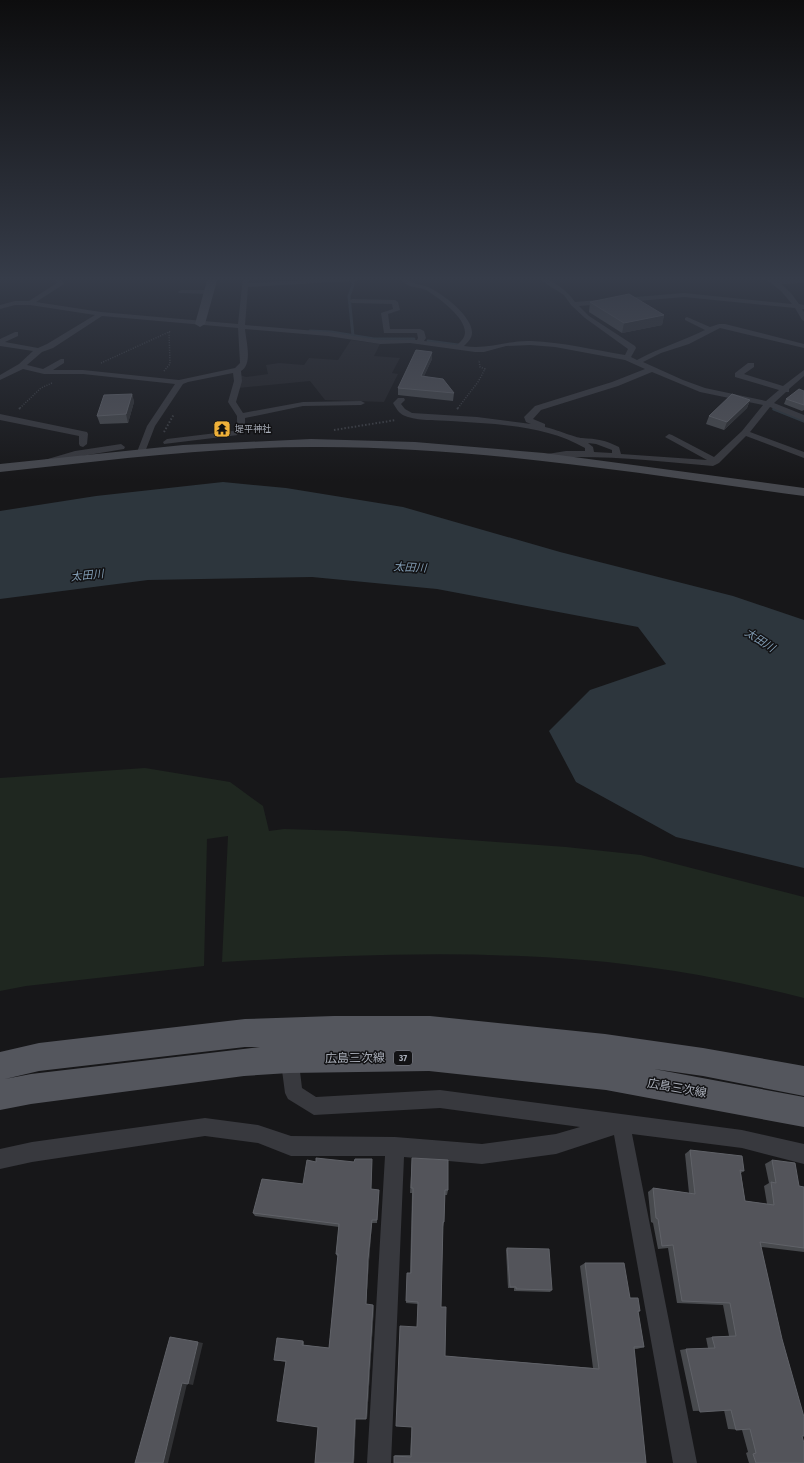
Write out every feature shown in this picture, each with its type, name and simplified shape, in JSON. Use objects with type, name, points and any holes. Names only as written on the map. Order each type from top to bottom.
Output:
[{"type":"main road","name":"広島三次線","points":[[0,1095],[47,1087],[244,1062],[289,1045],[430,1030],[605,1048],[703,1062],[804,1081]]},
{"type":"main road","name":"広島三次線","points":[[0,1066],[39,1057],[245,1033],[289,1045],[429,1057],[606,1076],[804,1112]]},
{"type":"street","points":[[13,345],[39,350]]},
{"type":"street","points":[[0,378],[22,366],[39,350],[51,345]]},
{"type":"street","points":[[22,366],[44,372],[83,372],[180,382],[237,370],[242,367],[244,363],[243,345]]},
{"type":"street","points":[[441,345],[475,350],[484,350],[501,345]]},
{"type":"street","points":[[557,345],[627,358],[680,382],[703,390],[768,404],[804,418]]},
{"type":"street","points":[[627,358],[632,348],[628,345]]},
{"type":"street","points":[[638,362],[658,351],[676,345]]},
{"type":"street","points":[[44,372],[61,361]]},
{"type":"street","points":[[751,365],[738,375],[786,390]]},
{"type":"street","points":[[590,454],[589,447],[582,441],[529,420],[528,417],[538,408],[615,384],[653,369]]},
{"type":"street","points":[[192,440],[235,433],[241,430],[241,416],[232,402],[238,381],[237,370]]},
{"type":"street","points":[[544,457],[566,454],[590,454],[713,463],[745,433],[768,404],[786,390],[804,372]]},
{"type":"street","points":[[141,452],[151,426],[180,382]]},
{"type":"street","points":[[401,400],[397,403],[402,411],[410,415],[501,423],[559,433]]},
{"type":"street","points":[[241,416],[303,404],[361,403]]},
{"type":"street","points":[[4,418],[84,434],[83,444]]},
{"type":"street","points":[[745,433],[804,455]]},
{"type":"street","points":[[669,437],[716,461]]},
{"type":"street","points":[[167,442],[208,439]]},
{"type":"street","points":[[582,441],[588,439],[606,444],[616,449],[617,456]]},
{"type":"street","points":[[0,468],[141,452],[311,443],[415,446],[544,457],[804,492]]},
{"type":"street","points":[[44,463],[75,454],[121,447]]},
{"type":"street","points":[[289,1045],[294,1093],[314,1106],[440,1099],[742,1139],[804,1154]]},
{"type":"street","points":[[0,1158],[205,1127],[258,1134],[291,1146],[395,1148],[482,1154],[556,1144],[621,1123]]},
{"type":"street","points":[[621,1123],[685,1463]]},
{"type":"street","points":[[379,1463],[395,1148]]},
{"type":"path","points":[[4,418],[26,404],[41,388],[76,377],[117,355],[142,345]]},
{"type":"path","points":[[157,379],[170,364],[169,345]]},
{"type":"path","points":[[454,413],[486,369],[480,366],[475,350]]},
{"type":"shaded area","points":[[348,345],[379,345],[374,356],[400,358],[392,373],[398,374],[384,402],[325,400],[310,381],[238,388],[240,375],[246,377],[268,374],[266,365],[279,363],[304,365],[309,358],[338,360]]},
{"type":"shaded area","points":[[145,768],[230,782],[263,806],[269,831],[284,829],[347,831],[566,847],[641,855],[804,897],[804,998],[750,985],[668,970],[584,960],[539,957],[449,954],[313,957],[222,962],[228,836],[207,839],[204,966],[26,986],[0,991],[0,778]]},
{"type":"water","name":"太田川","points":[[223,482],[286,488],[403,507],[560,552],[733,596],[804,620],[804,868],[676,837],[576,782],[549,731],[590,690],[666,664],[638,627],[437,589],[312,577],[148,580],[0,599],[0,511],[96,496]]},
{"type":"building","points":[[416,350],[432,352],[421,376],[443,379],[454,393],[398,388]]},
{"type":"building","points":[[799,389],[804,391],[804,405],[786,399]]},
{"type":"building","points":[[132,394],[126,414],[97,416],[104,395]]},
{"type":"building","points":[[732,394],[750,400],[727,422],[709,416]]},
{"type":"building","points":[[690,1150],[742,1156],[744,1171],[740,1170],[745,1201],[774,1205],[771,1182],[776,1183],[772,1160],[795,1163],[799,1186],[804,1187],[804,1248],[760,1242],[782,1339],[804,1417],[804,1436],[802,1436],[804,1443],[804,1463],[756,1463],[753,1454],[756,1453],[750,1429],[736,1430],[731,1410],[700,1412],[686,1349],[715,1348],[712,1337],[736,1336],[730,1303],[682,1301],[673,1245],[662,1246],[658,1219],[656,1218],[653,1188],[695,1194]]},
{"type":"building","points":[[316,1158],[354,1162],[355,1159],[372,1159],[371,1189],[379,1190],[377,1220],[372,1220],[368,1259],[366,1304],[373,1305],[366,1419],[355,1419],[353,1463],[315,1463],[318,1427],[277,1421],[286,1361],[274,1360],[277,1338],[303,1341],[302,1345],[329,1348],[338,1254],[336,1254],[339,1224],[253,1213],[262,1179],[303,1184],[307,1160],[316,1162]]},
{"type":"building","points":[[412,1158],[448,1160],[448,1190],[445,1190],[443,1222],[441,1307],[446,1307],[445,1356],[599,1369],[585,1263],[624,1263],[630,1298],[638,1298],[640,1311],[638,1311],[644,1347],[634,1347],[646,1463],[394,1463],[394,1456],[411,1457],[412,1427],[396,1426],[400,1326],[417,1327],[418,1302],[406,1301],[407,1273],[411,1273],[413,1188],[411,1188]]},
{"type":"building","points":[[507,1248],[549,1249],[552,1290],[516,1289],[516,1287],[510,1287]]},
{"type":"building","points":[[170,1337],[198,1342],[188,1384],[182,1383],[163,1463],[135,1463]]},
{"type":"waterway","points":[[774,409],[804,421]]},
{"type":"place","name":"堤平神社","points":[[222,429]]}]
